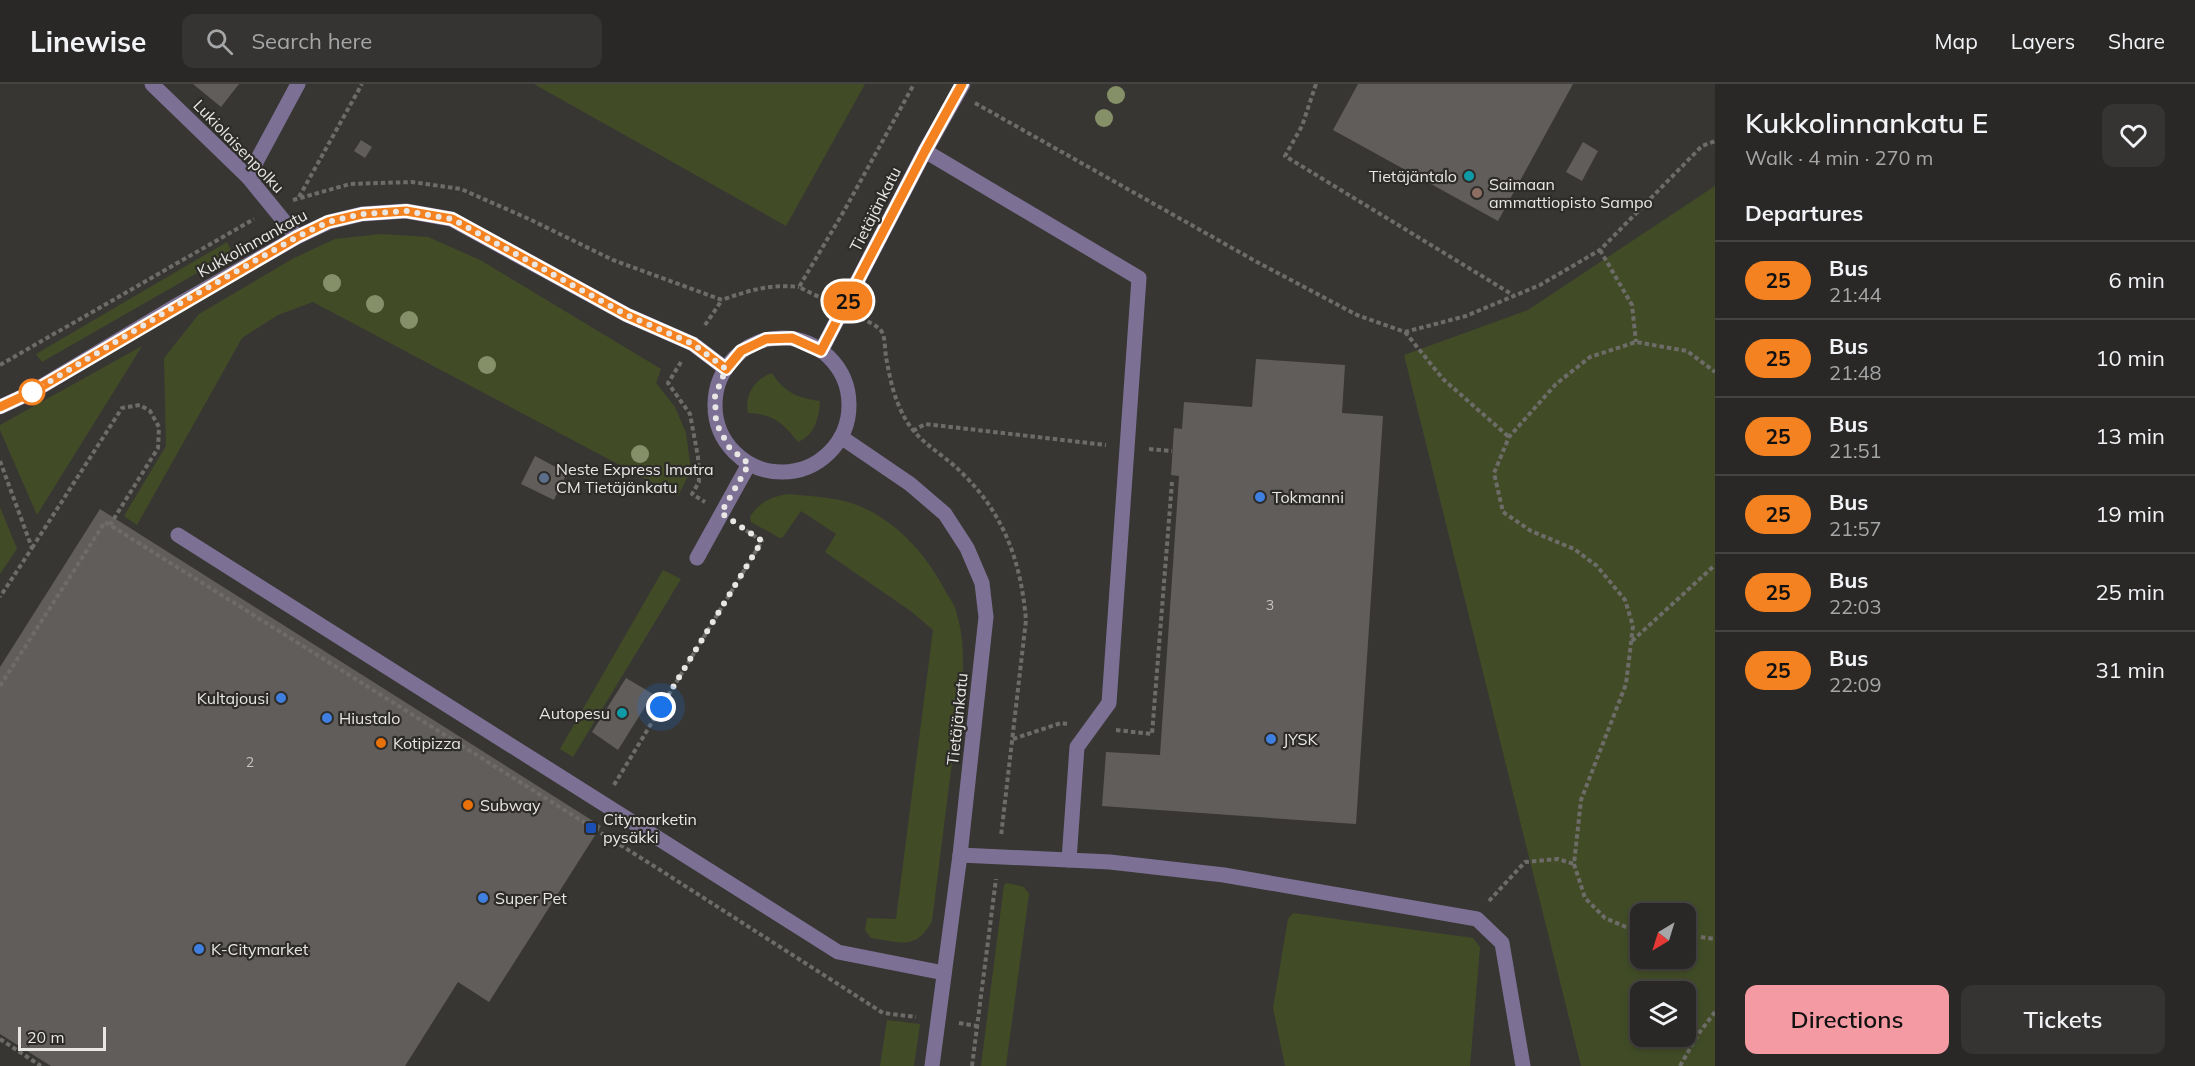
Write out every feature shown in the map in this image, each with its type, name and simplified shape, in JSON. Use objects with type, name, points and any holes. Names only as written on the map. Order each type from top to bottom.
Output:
[{"type":"street","name":"Lukiolaisenpolku","points":[[152,84],[248,177],[297,237]]},
{"type":"street","points":[[248,177],[298,84]]},
{"type":"street","name":"Tietäjänkatu","points":[[821,351],[925,151],[963,84]]},
{"type":"street","points":[[925,151],[1139,278],[1109,703],[1077,747],[1069,860]]},
{"type":"street","name":"Kukkolinnankatu","points":[[0,407],[32,392],[297,237],[328,222],[362,214],[406,211],[452,219],[627,315],[693,344],[726,369]]},
{"type":"street","points":[[792,338],[821,351],[836,365],[847,388],[849,413],[841,437],[824,458],[800,470],[774,472],[749,464],[729,447],[716,423],[715,396],[726,369],[741,351],[766,339],[792,338]]},
{"type":"street","name":"Tietäjänkatu","points":[[841,437],[910,484],[945,514],[967,548],[982,583],[986,616],[960,855],[932,1066]]},
{"type":"street","points":[[697,558],[749,464]]},
{"type":"street","points":[[178,535],[838,952],[944,973]]},
{"type":"street","points":[[960,855],[1110,862],[1224,875],[1477,919],[1502,943],[1523,1066]]},
{"type":"path","points":[[299,198],[362,84]]},
{"type":"path","points":[[799,287],[914,84]]},
{"type":"path","points":[[1316,84],[1302,126],[1285,156],[1514,296]]},
{"type":"path","points":[[1012,124],[1356,315],[1405,332],[1443,379],[1509,437]]},
{"type":"path","points":[[1405,332],[1466,316],[1514,296],[1540,285],[1600,250],[1702,146],[1715,141]]},
{"type":"path","points":[[0,365],[219,238],[275,209],[299,198],[350,184],[412,182],[461,189],[613,260],[722,300]]},
{"type":"path","points":[[1600,250],[1632,304],[1636,342]]},
{"type":"path","points":[[712,314],[722,300],[751,289],[779,285],[799,287],[818,296]]},
{"type":"path","points":[[1630,928],[1605,918],[1585,898],[1574,864],[1581,800],[1626,684],[1633,626],[1625,600],[1597,566],[1574,549],[1531,531],[1503,512],[1494,473],[1509,437],[1556,384],[1590,357],[1636,342],[1687,351],[1715,372]]},
{"type":"path","points":[[603,803],[762,541],[692,494],[699,482],[698,457],[690,414],[668,383],[673,374]]},
{"type":"path","points":[[0,597],[123,408],[140,405],[150,411],[159,428],[158,448],[110,525]]},
{"type":"path","points":[[914,430],[925,424],[1087,444],[1172,451]]},
{"type":"path","points":[[0,461],[32,548]]},
{"type":"path","points":[[0,686],[105,522],[598,832]]},
{"type":"path","points":[[1631,641],[1715,565]]},
{"type":"path","points":[[1477,919],[1496,892],[1525,862],[1558,859],[1574,864]]},
{"type":"path","points":[[1696,936],[1715,939]]},
{"type":"path","points":[[1680,1066],[1699,1033],[1715,1012]]},
{"type":"path","points":[[0,1039],[41,1066]]},
{"type":"green space","points":[[534,84],[865,84],[786,226]]},
{"type":"green space","points":[[1715,186],[1715,1066],[1581,1066],[1404,355],[1528,310]]},
{"type":"green space","points":[[381,234],[428,237],[480,260],[661,369],[656,383],[675,407],[686,433],[691,470],[678,496],[313,302],[278,315],[242,338],[137,525],[124,516],[166,446],[164,358],[199,314],[294,258],[335,239]]},
{"type":"green space","points":[[227,242],[232,253],[42,362],[36,354]]},
{"type":"green space","points":[[142,346],[37,515],[0,430],[0,425]]},
{"type":"green space","points":[[772,373],[781,385],[792,393],[820,401],[815,425],[804,439],[798,442],[777,421],[765,415],[748,413],[749,394],[752,389],[761,379]]},
{"type":"green space","points":[[789,494],[848,502],[879,516],[893,526],[918,551],[939,579],[956,612],[962,637],[963,674],[932,921],[926,931],[913,941],[899,942],[871,938],[865,930],[867,918],[896,919],[933,630],[912,612],[825,552],[836,534],[801,511],[780,538],[751,522],[750,517],[762,504],[777,496]]},
{"type":"green space","points":[[0,507],[17,549],[0,574]]},
{"type":"green space","points":[[663,570],[681,579],[573,757],[560,749]]},
{"type":"green space","points":[[1007,883],[1024,887],[1029,894],[1006,1066],[981,1066],[1004,885]]},
{"type":"green space","points":[[1293,913],[1473,938],[1480,947],[1470,1066],[1285,1066],[1273,1008],[1288,919]]},
{"type":"green space","points":[[887,1020],[920,1024],[914,1066],[880,1066]]},
{"type":"building","points":[[193,84],[239,84],[221,107]]},
{"type":"building","name":"Tietäjäntalo","points":[[1358,84],[1573,84],[1498,221],[1333,130]]},
{"type":"building","points":[[361,140],[372,147],[365,158],[354,151]]},
{"type":"building","points":[[1583,142],[1598,151],[1582,181],[1566,172]]},
{"type":"building","points":[[1256,359],[1345,365],[1342,413],[1383,416],[1356,824],[1102,806],[1106,752],[1160,755],[1179,476],[1171,475],[1174,428],[1182,429],[1184,402],[1252,407]]},
{"type":"building","name":"Neste Express Imatra CM Tietäjänkatu","points":[[535,456],[567,473],[554,500],[521,484]]},
{"type":"building","points":[[100,509],[601,826],[489,1002],[458,982],[405,1066],[51,1066],[0,1034],[0,667]]},
{"type":"building","name":"Autopesu","points":[[626,678],[653,694],[618,750],[592,732]]},
{"type":"bus line","name":"25","points":[[0,407],[32,392],[297,237],[328,222],[362,214],[384,212],[406,211],[452,219],[627,315],[693,344],[726,369],[741,351],[766,339],[792,338],[821,351],[962,84]]},
{"type":"place","name":"Tietäjäntalo","points":[[1469,176]]},
{"type":"place","name":"Saimaan ammattiopisto Sampo","points":[[1477,193]]},
{"type":"place","name":"Neste Express Imatra CM Tietäjänkatu","points":[[544,478]]},
{"type":"place","name":"Tokmanni","points":[[1260,497]]},
{"type":"place","name":"Kultajousi","points":[[281,698]]},
{"type":"place","name":"Autopesu","points":[[622,713]]},
{"type":"place","name":"Hiustalo","points":[[327,718]]},
{"type":"place","name":"JYSK","points":[[1271,739]]},
{"type":"place","name":"Kotipizza","points":[[381,743]]},
{"type":"place","name":"Subway","points":[[468,805]]},
{"type":"place","name":"Citymarketin pysäkki","points":[[591,828]]},
{"type":"place","name":"Super Pet","points":[[483,898]]},
{"type":"place","name":"K-Citymarket","points":[[199,949]]},
{"type":"route","points":[[32,392],[179,304],[297,237],[328,222],[362,214],[406,211],[452,219],[627,315],[693,344],[726,369],[715,396],[716,423],[729,447],[749,464],[721,513],[762,541],[661,707]]}]
